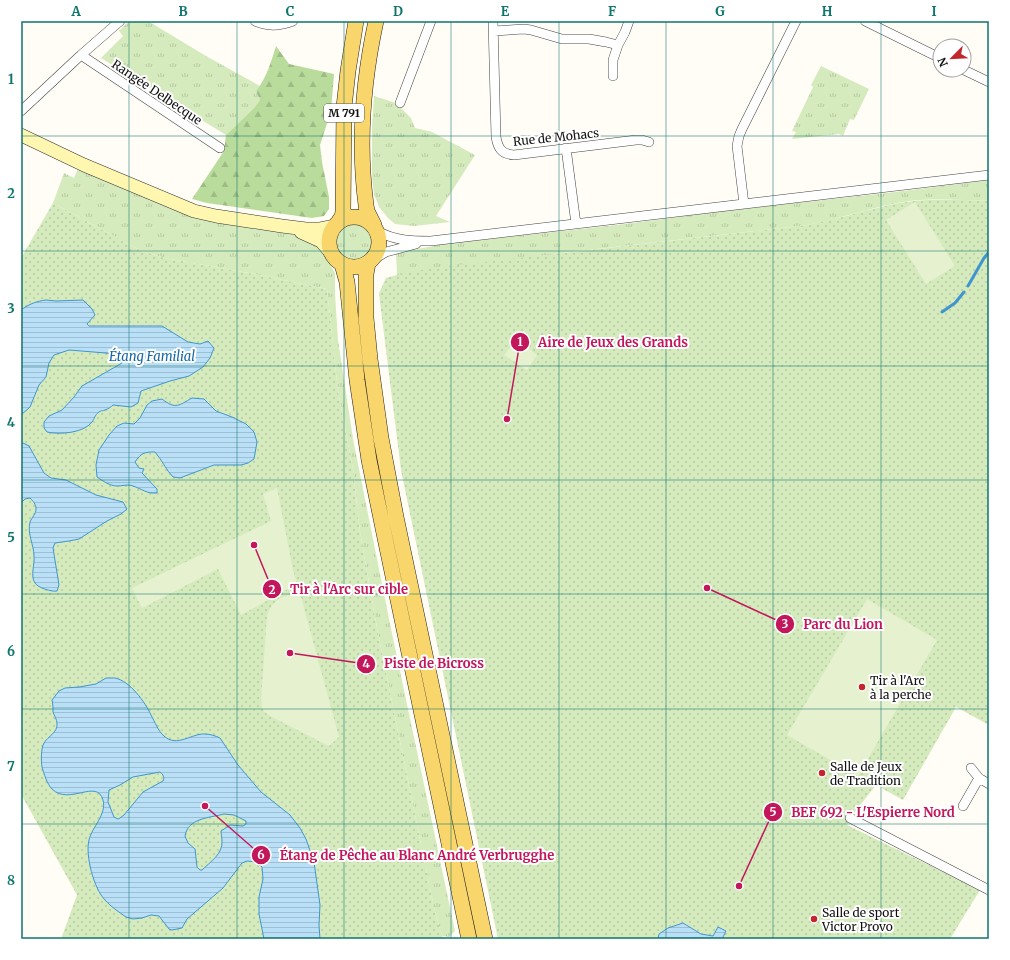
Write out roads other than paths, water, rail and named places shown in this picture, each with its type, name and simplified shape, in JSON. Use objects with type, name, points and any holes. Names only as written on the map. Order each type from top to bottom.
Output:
[{"type":"main road","name":"M 791","points":[[375,228],[367,211],[362,161],[366,85],[376,21]]},
{"type":"main road","name":"M 791","points":[[336,224],[342,217],[343,212],[344,107],[354,23]]},
{"type":"main road","points":[[369,262],[357,267],[349,267],[336,260],[331,253],[329,246],[330,232],[336,224],[349,217],[357,216],[364,218],[375,228],[379,238],[377,252],[369,262],[366,274],[366,318],[375,398],[396,517],[485,939]]},
{"type":"main road","points":[[342,264],[347,282],[356,373],[369,460],[469,939]]},
{"type":"street","points":[[21,111],[120,21]]},
{"type":"street","points":[[255,21],[263,24],[274,25],[293,21]]},
{"type":"street","points":[[400,103],[431,21]]},
{"type":"street","name":"Rue de Mohacs","points":[[493,21],[496,137],[499,147],[505,153],[512,155],[636,140],[649,142]]},
{"type":"street","points":[[613,76],[612,66],[614,55],[629,21]]},
{"type":"street","points":[[744,204],[737,142],[742,129],[796,21]]},
{"type":"street","points":[[865,21],[932,54]]},
{"type":"street","points":[[494,31],[517,29],[531,30],[562,39],[589,40],[618,45]]},
{"type":"street","name":"Rangée Delbecque","points":[[81,55],[220,148]]},
{"type":"street","points":[[972,74],[989,82]]},
{"type":"street","points":[[21,135],[84,165],[194,211],[282,226],[314,229],[324,228],[336,224]]},
{"type":"street","points":[[566,148],[576,224]]},
{"type":"street","points":[[369,262],[392,250],[431,241],[989,175]]},
{"type":"street","points":[[282,226],[302,232],[317,239],[325,245],[331,253]]},
{"type":"street","points":[[375,228],[386,236],[402,240],[431,241]]},
{"type":"street","points":[[971,768],[979,778],[989,784]]},
{"type":"street","points":[[963,806],[979,778]]},
{"type":"street","points":[[850,818],[989,890]]},
{"type":"water","name":"Étang Familial","points":[[46,300],[83,300],[92,309],[95,315],[87,324],[89,326],[162,326],[188,342],[200,344],[208,341],[214,348],[210,358],[203,367],[189,376],[141,391],[138,403],[131,407],[113,405],[104,411],[99,412],[88,426],[77,431],[64,433],[47,432],[44,428],[44,422],[49,416],[62,410],[82,386],[122,363],[122,360],[118,354],[69,350],[54,355],[49,363],[46,377],[39,385],[30,407],[21,415],[21,310],[33,303]]},
{"type":"water","name":"Étang Familial","points":[[192,398],[204,399],[216,411],[246,424],[254,432],[257,442],[254,459],[241,465],[214,465],[180,478],[173,477],[155,452],[145,453],[135,462],[139,468],[144,469],[142,473],[157,489],[157,493],[147,492],[131,485],[112,485],[97,477],[96,465],[99,450],[117,426],[124,423],[134,424],[140,418],[147,405],[152,401],[162,399],[171,404],[177,405]]},
{"type":"water","points":[[21,442],[29,446],[44,473],[51,478],[66,480],[96,495],[123,502],[127,509],[79,539],[55,543],[53,548],[59,585],[57,591],[42,588],[35,583],[34,580],[34,552],[29,526],[36,511],[36,507],[30,498],[25,499],[21,503]]},
{"type":"water","points":[[106,678],[115,678],[126,683],[141,698],[160,732],[169,739],[174,741],[200,734],[213,735],[220,738],[238,765],[261,792],[290,815],[306,839],[314,862],[320,905],[320,939],[264,939],[259,914],[259,897],[263,879],[262,867],[256,862],[247,861],[242,863],[223,888],[187,919],[182,928],[172,930],[169,929],[159,916],[151,915],[133,919],[126,917],[105,900],[97,888],[91,872],[88,854],[89,840],[103,810],[103,800],[100,794],[95,791],[66,795],[52,789],[46,779],[41,761],[43,745],[57,726],[57,720],[53,712],[52,700],[59,691],[65,688],[96,684]],"holes":[[[160,772],[163,776],[163,781],[143,792],[120,818],[118,819],[114,817],[108,802],[109,790],[133,777]],[[224,814],[234,815],[246,821],[246,824],[243,826],[230,825],[221,831],[222,846],[218,854],[202,870],[200,870],[197,867],[195,849],[188,843],[185,836],[187,830],[195,822]]]},
{"type":"water","points":[[683,923],[701,934],[713,936],[718,927],[726,931],[722,939],[658,939],[659,934],[668,928]]},
{"type":"waterway","points":[[968,286],[989,252]]},
{"type":"waterway","points":[[942,312],[955,303],[964,292]]},
{"type":"place","name":"Aire de Jeux des Grands","points":[[507,419]]},
{"type":"place","name":"Tir à l'Arc sur cible","points":[[254,545]]},
{"type":"place","name":"Parc du Lion","points":[[707,588]]},
{"type":"place","name":"Piste de Bicross","points":[[290,653]]},
{"type":"place","name":"Tir à l'Arc à la perche","points":[[862,687]]},
{"type":"place","name":"Salle de Jeux de Tradition","points":[[822,773]]},
{"type":"place","name":"Étang de Pêche au Blanc André Verbrugghe","points":[[205,806]]},
{"type":"place","name":"BEF 692 - L'Espierre Nord","points":[[739,886]]},
{"type":"place","name":"Salle de sport Victor Provo","points":[[814,919]]}]
